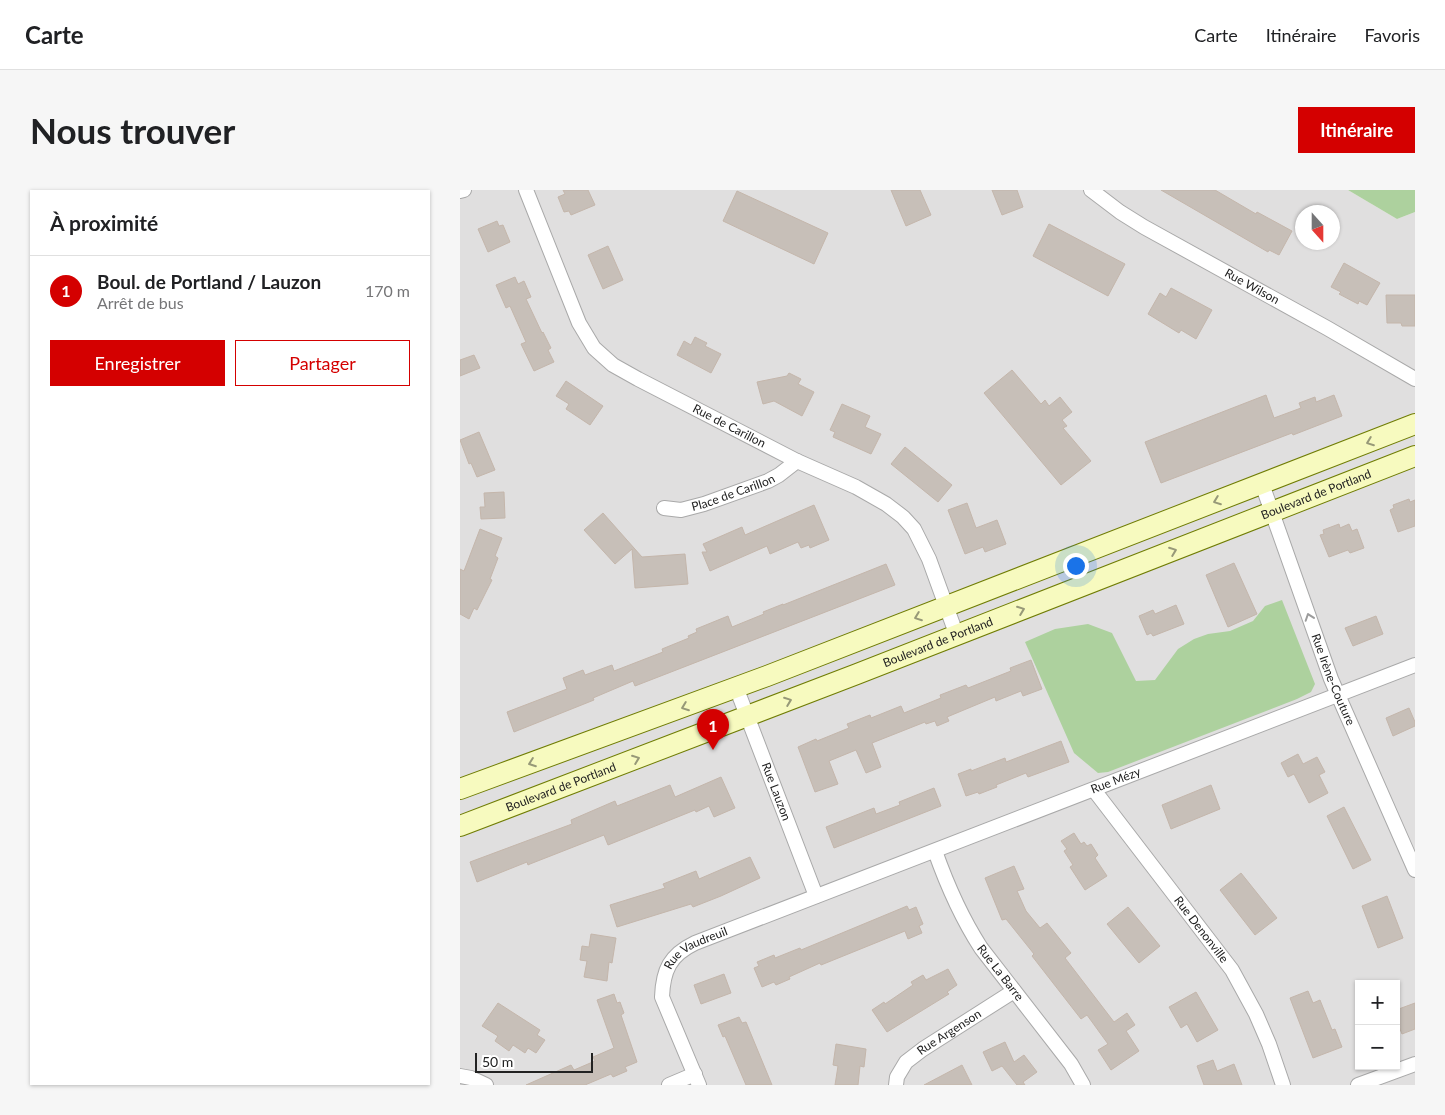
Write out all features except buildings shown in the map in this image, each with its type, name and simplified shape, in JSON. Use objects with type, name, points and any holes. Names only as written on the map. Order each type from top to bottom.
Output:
[{"type":"main road","points":[[460,789],[736,687],[1415,424]]},
{"type":"main road","name":"Boulevard de Portland","points":[[460,826],[957,636],[1415,456]]},
{"type":"street","name":"Rue de Carillon","points":[[526,190],[579,323],[594,348],[613,365],[638,379],[797,461],[856,487],[886,504],[903,517],[914,529],[921,542],[957,636]]},
{"type":"street","name":"Rue Wilson","points":[[1091,190],[1144,227],[1415,377]]},
{"type":"street","name":"Place de Carillon","points":[[664,508],[681,510],[704,504],[768,481],[797,461]]},
{"type":"street","name":"Rue Irène-Couture","points":[[1262,484],[1326,665],[1415,870]]},
{"type":"street","name":"Rue Mézy","points":[[816,896],[1339,696],[1415,665]]},
{"type":"street","name":"Rue Lauzon","points":[[736,687],[816,896]]},
{"type":"street","name":"Rue Denonville","points":[[1094,790],[1232,970],[1256,1014],[1283,1085]]},
{"type":"street","name":"Rue La Barre","points":[[935,851],[951,893],[968,929],[1072,1064],[1083,1085]]},
{"type":"street","name":"Rue Vaudreuil","points":[[697,1079],[662,997],[663,983],[672,960],[681,949],[816,896]]},
{"type":"street","name":"Rue Argenson","points":[[896,1085],[897,1077],[906,1062],[1014,990]]},
{"type":"street","points":[[1358,1085],[1415,1064]]},
{"type":"street","points":[[460,1076],[471,1078],[486,1085]]},
{"type":"street","points":[[669,1085],[697,1079]]},
{"type":"shaded area","points":[[460,190],[1348,190],[1397,219],[1415,212],[1415,1085],[460,1085]]},
{"type":"green space","points":[[1348,190],[1415,190],[1415,212],[1397,219]]},
{"type":"green space","points":[[1282,600],[1315,684],[1311,692],[1108,772],[1098,773],[1074,753],[1025,642],[1055,629],[1088,624],[1112,633],[1136,681],[1155,680],[1178,649],[1194,639],[1208,634],[1230,631],[1253,621],[1265,606]]},
{"type":"place","name":"Boul. de Portland / Lauzon","points":[[713,750]]}]
